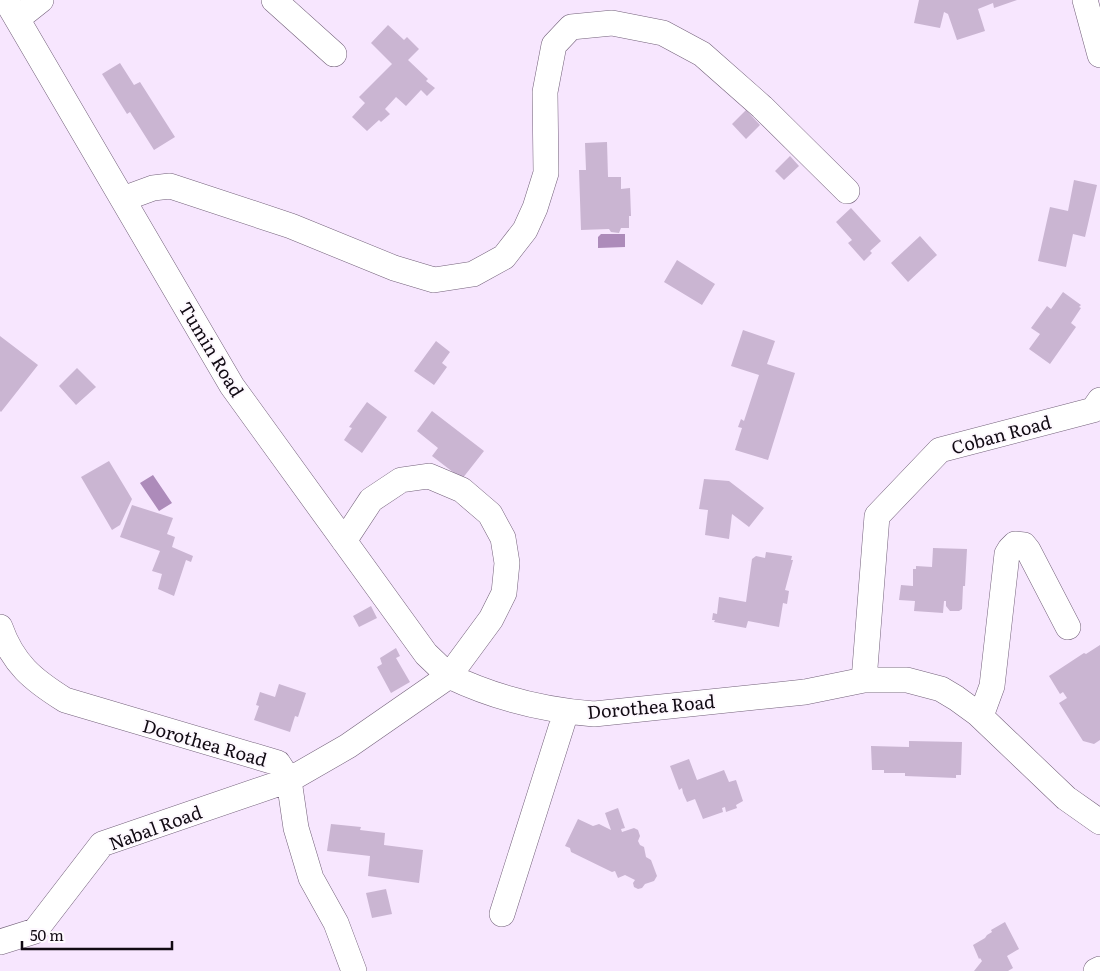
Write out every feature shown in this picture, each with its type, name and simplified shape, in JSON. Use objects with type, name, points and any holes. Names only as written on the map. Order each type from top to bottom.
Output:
[{"type":"street","points":[[12,9],[41,0]]},
{"type":"street","points":[[274,0],[334,54]]},
{"type":"street","points":[[1085,0],[1100,55]]},
{"type":"street","name":"Tumin Road","points":[[12,9],[232,386],[426,654],[449,676]]},
{"type":"street","points":[[123,199],[153,188],[170,186],[291,226],[394,268],[434,280],[473,274],[504,257],[525,230],[535,208],[546,173],[545,92],[554,45],[571,27],[612,23],[663,33],[702,54],[762,107],[847,191]]},
{"type":"street","name":"Coban Road","points":[[864,680],[877,516],[940,450],[1093,410],[1100,400]]},
{"type":"street","points":[[344,541],[371,500],[401,480],[429,476],[462,490],[490,514],[503,538],[507,563],[504,593],[491,619],[449,676],[348,746],[289,780],[296,828],[311,878],[336,923],[354,971]]},
{"type":"street","points":[[981,716],[992,686],[1007,554],[1015,544],[1024,545],[1028,550],[1068,626]]},
{"type":"street","name":"Dorothea Road","points":[[0,628],[8,648],[11,670],[45,687],[65,700],[278,763],[289,780]]},
{"type":"street","name":"Dorothea Road","points":[[449,676],[467,685],[524,704],[566,712],[594,714],[805,692],[864,680],[907,680],[941,689],[981,716],[1066,798],[1100,822]]},
{"type":"street","points":[[502,914],[566,712]]},
{"type":"street","name":"Nabal Road","points":[[0,942],[35,931],[102,844],[289,780]]},
{"type":"street","points":[[1096,971],[1100,970]]},
{"type":"shaded area","points":[[601,234],[625,234],[625,247],[598,248],[598,237]]},
{"type":"shaded area","points":[[153,475],[172,503],[159,511],[140,483]]},
{"type":"building","points":[[919,0],[1017,0],[994,8],[993,3],[978,9],[985,31],[957,40],[948,14],[944,12],[940,28],[914,23]]},
{"type":"building","points":[[388,25],[404,40],[407,37],[419,49],[408,60],[428,79],[426,81],[435,88],[427,96],[421,90],[406,106],[396,97],[385,109],[390,114],[381,122],[379,120],[367,131],[352,117],[365,103],[359,97],[392,64],[371,43]]},
{"type":"building","points":[[120,63],[134,85],[140,82],[175,137],[154,150],[130,112],[127,114],[102,74]]},
{"type":"building","points":[[746,110],[760,125],[746,139],[732,124]]},
{"type":"building","points":[[607,142],[608,177],[621,177],[621,189],[630,188],[631,216],[629,216],[629,228],[621,228],[619,233],[611,232],[609,229],[581,230],[579,170],[586,170],[585,143]]},
{"type":"building","points":[[790,156],[799,166],[784,180],[775,171]]},
{"type":"building","points":[[1074,180],[1097,185],[1085,237],[1073,234],[1066,267],[1038,261],[1050,207],[1068,211]]},
{"type":"building","points":[[851,208],[881,241],[870,251],[872,253],[864,261],[848,243],[852,240],[836,222]]},
{"type":"building","points":[[920,236],[937,255],[908,282],[891,263]]},
{"type":"building","points":[[677,260],[715,284],[702,305],[664,282]]},
{"type":"building","points":[[1063,292],[1081,305],[1079,307],[1081,308],[1071,323],[1076,327],[1050,364],[1029,349],[1040,334],[1031,328],[1047,306],[1051,309]]},
{"type":"building","points":[[743,330],[775,341],[767,364],[795,373],[768,460],[735,450],[742,428],[738,427],[741,419],[744,421],[759,375],[731,366]]},
{"type":"building","points":[[0,336],[38,365],[1,412],[0,411]]},
{"type":"building","points":[[436,341],[450,352],[442,363],[447,367],[434,385],[414,371]]},
{"type":"building","points":[[77,368],[96,387],[76,405],[59,386]]},
{"type":"building","points":[[367,402],[387,417],[362,453],[344,440],[352,428],[349,427]]},
{"type":"building","points":[[432,411],[484,451],[462,479],[432,456],[438,448],[417,431]]},
{"type":"building","points":[[109,461],[132,499],[120,525],[112,530],[81,477]]},
{"type":"building","points":[[704,479],[729,481],[764,508],[749,527],[732,514],[729,539],[705,535],[708,510],[699,509]]},
{"type":"building","points":[[132,505],[173,518],[167,534],[175,537],[172,547],[193,556],[191,562],[186,560],[174,596],[158,589],[162,574],[152,571],[160,551],[120,537]]},
{"type":"building","points":[[933,548],[967,549],[965,586],[963,586],[962,609],[959,611],[950,611],[946,606],[946,601],[944,601],[943,613],[914,611],[915,601],[899,600],[901,585],[913,586],[913,569],[916,569],[916,566],[932,567]]},
{"type":"building","points":[[766,552],[792,556],[791,560],[793,560],[785,590],[789,591],[787,604],[783,603],[779,627],[748,621],[746,628],[714,622],[715,620],[712,620],[713,613],[717,614],[719,597],[746,602],[752,559],[756,556],[765,558]]},
{"type":"building","points":[[371,606],[377,618],[359,627],[353,616]]},
{"type":"building","points":[[1100,645],[1100,740],[1094,744],[1083,741],[1059,703],[1067,698],[1063,692],[1060,694],[1049,676]]},
{"type":"building","points":[[396,648],[400,656],[396,658],[410,682],[391,693],[377,667],[382,664],[380,658]]},
{"type":"building","points":[[279,684],[306,693],[298,717],[295,716],[290,732],[254,720],[259,706],[256,705],[260,692],[275,697]]},
{"type":"building","points":[[909,741],[962,742],[961,775],[956,775],[956,778],[905,776],[905,773],[884,773],[884,770],[872,770],[871,746],[909,747]]},
{"type":"building","points":[[689,759],[697,780],[724,770],[729,782],[736,780],[743,801],[736,805],[737,808],[726,812],[725,807],[722,808],[723,812],[703,819],[695,799],[687,802],[682,788],[679,790],[670,766]]},
{"type":"building","points":[[618,808],[625,828],[621,829],[622,832],[634,828],[638,830],[640,836],[638,841],[644,847],[646,857],[651,860],[657,876],[654,881],[645,884],[642,888],[634,887],[633,883],[635,880],[625,875],[618,878],[615,871],[612,872],[571,852],[570,848],[565,846],[578,819],[593,826],[599,824],[611,830],[605,813]]},
{"type":"building","points":[[331,824],[361,827],[360,830],[385,833],[384,845],[423,850],[419,883],[368,876],[370,856],[327,851]]},
{"type":"building","points":[[386,889],[392,914],[372,918],[366,893]]},
{"type":"building","points":[[1005,922],[1019,949],[1007,956],[1013,968],[1008,971],[974,971],[982,961],[979,959],[973,945],[985,938],[992,932],[991,930]]}]
